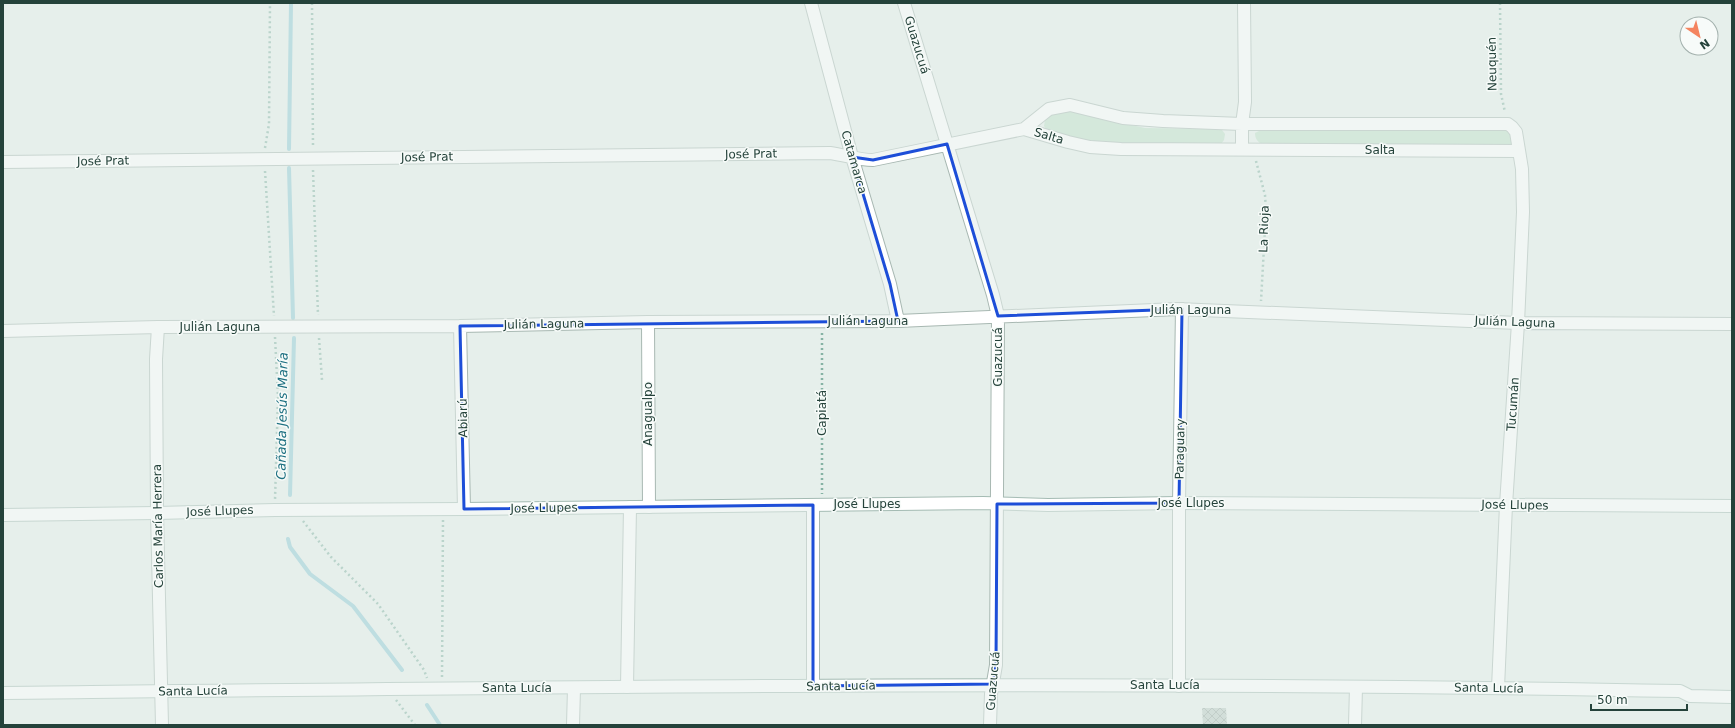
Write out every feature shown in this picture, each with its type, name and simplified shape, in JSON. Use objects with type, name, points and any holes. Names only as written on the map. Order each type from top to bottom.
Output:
[{"type":"street","name":"Catamarca","points":[[811,3],[852,157],[890,284],[898,321]]},
{"type":"street","name":"Guazucuá","points":[[904,3],[993,295],[998,316],[996,665],[992,684],[990,725]]},
{"type":"street","points":[[1244,3],[1245,102],[1242,124],[1246,149]]},
{"type":"street","name":"Salta","points":[[1024,129],[1049,109],[1070,106],[1123,118],[1242,124],[1508,124]]},
{"type":"street","name":"Tucumán","points":[[1498,688],[1506,505],[1518,323],[1523,212],[1522,169],[1516,132],[1508,124]]},
{"type":"street","name":"Salta","points":[[852,157],[862,160],[873,160],[1024,129],[1090,147],[1121,149],[1518,151]]},
{"type":"street","name":"José Prat","points":[[3,162],[830,153],[852,157]]},
{"type":"street","name":"Julián Laguna","points":[[3,331],[158,328],[460,326],[648,322],[898,321],[1182,309],[1261,311],[1518,323],[1732,324]]},
{"type":"street","name":"Paraguary","points":[[1179,686],[1179,503],[1182,309]]},
{"type":"street","name":"Anagualpo","points":[[648,322],[649,506]]},
{"type":"street","name":"Abiarú","points":[[460,326],[464,509]]},
{"type":"street","name":"Carlos María Herrera","points":[[158,328],[156,359],[157,513],[162,725]]},
{"type":"street","name":"José Llupes","points":[[3,515],[649,506],[1048,505],[1179,503],[1732,506]]},
{"type":"street","points":[[813,686],[818,505]]},
{"type":"street","points":[[627,688],[630,507]]},
{"type":"street","name":"Santa Lucía","points":[[3,693],[388,688],[627,688],[992,684],[1680,691],[1690,688],[1732,690]]},
{"type":"street","points":[[1355,725],[1356,687]]},
{"type":"street","points":[[573,725],[574,688]]},
{"type":"street","name":"Santa Lucía","points":[[1680,691],[1690,696],[1732,697]]},
{"type":"path","points":[[264,159],[269,124],[270,3]]},
{"type":"path","points":[[312,3],[313,158],[322,380]]},
{"type":"path","name":"Neuquén","points":[[1500,3],[1501,94],[1508,124]]},
{"type":"path","name":"La Rioja","points":[[1246,149],[1265,195],[1261,311]]},
{"type":"path","name":"Capiatá","points":[[818,505],[822,321]]},
{"type":"path","points":[[442,688],[443,509]]},
{"type":"path","points":[[296,510],[331,557],[378,604],[424,670],[430,688]]},
{"type":"path","points":[[388,688],[415,725]]},
{"type":"highlighted area","points":[[947,144],[998,316],[1182,309],[1179,503],[997,504],[996,665],[993,684],[813,686],[813,505],[464,509],[460,326],[898,321],[890,284],[852,157],[873,160]]},
{"type":"green space","points":[[1061,112],[1071,112],[1145,128],[1218,129],[1222,130],[1225,134],[1224,140],[1221,144],[1111,147],[1048,132],[1044,126],[1045,120],[1052,115]]},
{"type":"green space","points":[[1263,129],[1507,129],[1510,131],[1514,142],[1509,146],[1263,145],[1257,140],[1255,133]]},
{"type":"building","points":[[1202,708],[1226,708],[1227,725],[1203,725]]},
{"type":"waterway","name":"Cañada Jesús María","points":[[289,149],[291,3]]},
{"type":"waterway","name":"Cañada Jesús María","points":[[289,168],[293,318]]},
{"type":"waterway","name":"Cañada Jesús María","points":[[290,495],[294,338]]},
{"type":"waterway","points":[[288,539],[290,547],[310,574],[353,606],[402,670]]},
{"type":"waterway","points":[[427,705],[440,725]]}]
